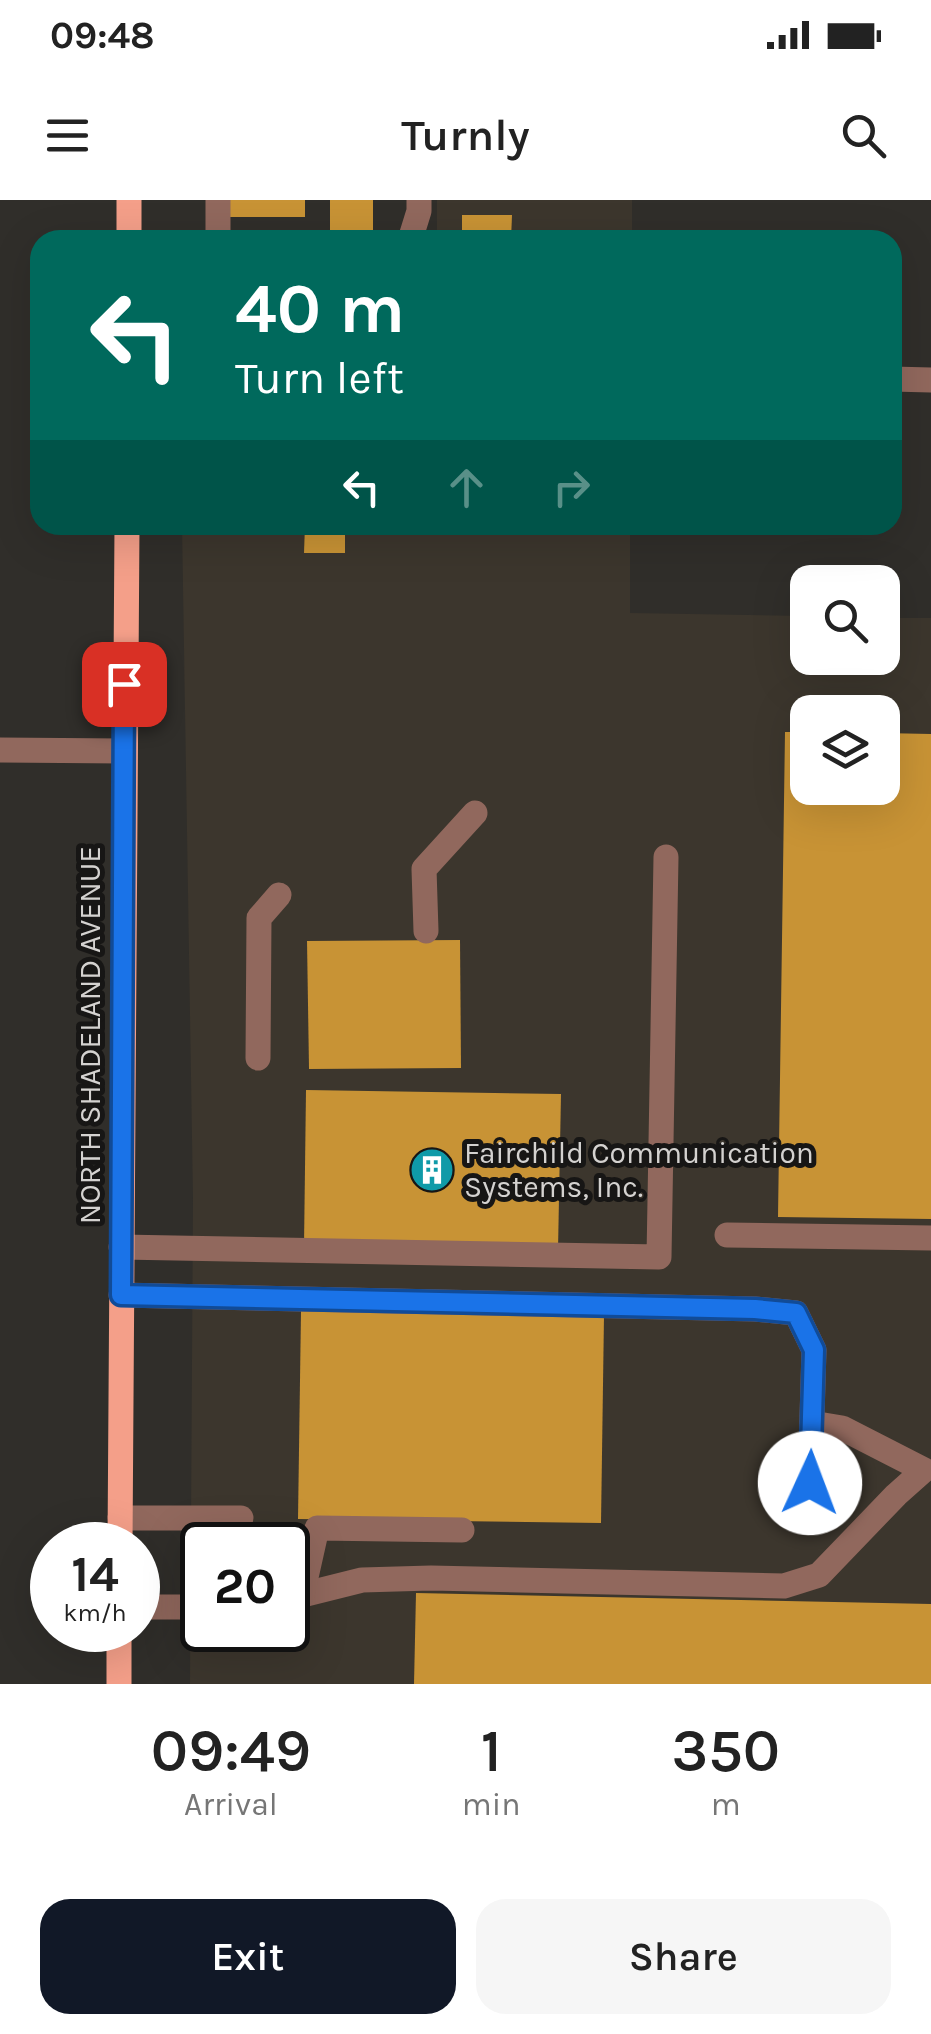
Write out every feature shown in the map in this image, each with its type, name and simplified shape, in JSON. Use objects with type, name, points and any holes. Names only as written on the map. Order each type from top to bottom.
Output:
[{"type":"main road","points":[[129,200],[129,230]]},
{"type":"main road","name":"NORTH SHADELAND AVENUE","points":[[120,1522],[126,535]]},
{"type":"main road","points":[[118,1684],[119,1652]]},
{"type":"street","points":[[218,200],[218,230]]},
{"type":"street","points":[[413,230],[419,200]]},
{"type":"street","points":[[902,379],[931,380]]},
{"type":"street","points":[[0,750],[123,751]]},
{"type":"street","points":[[426,930],[424,869],[475,813]]},
{"type":"street","points":[[121,1247],[659,1257],[666,857]]},
{"type":"street","points":[[258,1058],[258,918],[278,896]]},
{"type":"street","points":[[727,1236],[931,1238]]},
{"type":"street","points":[[121,1295],[796,1313],[814,1350],[810,1483]]},
{"type":"street","points":[[310,1593],[362,1580],[451,1578],[784,1586],[819,1575],[924,1470],[842,1428],[812,1423]]},
{"type":"street","points":[[120,1518],[241,1518]]},
{"type":"street","points":[[310,1550],[317,1528],[462,1530]]},
{"type":"shaded area","points":[[437,200],[632,200],[632,230],[437,230]]},
{"type":"shaded area","points":[[182,535],[630,535],[630,613],[790,616],[790,675],[900,675],[900,618],[931,618],[931,1684],[190,1684],[190,1652],[310,1652],[310,1522],[191,1522],[193,1199]]},
{"type":"building","points":[[229,200],[305,200],[305,217],[229,217]]},
{"type":"building","points":[[330,200],[373,200],[373,230],[330,230]]},
{"type":"building","points":[[462,215],[512,215],[511,230],[462,230]]},
{"type":"building","points":[[305,535],[345,535],[345,553],[304,553]]},
{"type":"building","points":[[785,732],[790,732],[790,805],[900,805],[900,733],[931,734],[931,1219],[778,1217]]},
{"type":"building","points":[[460,940],[461,1068],[309,1069],[307,941]]},
{"type":"building","name":"Fairchild Communication Systems, Inc.","points":[[306,1090],[561,1094],[558,1250],[304,1246]]},
{"type":"building","points":[[301,1311],[604,1315],[601,1523],[298,1519]]},
{"type":"building","points":[[416,1593],[931,1604],[931,1684],[414,1684]]},
{"type":"place","name":"Fairchild Communication Systems, Inc.","points":[[432,1170]]},
{"type":"route","points":[[124,684],[121,1295],[796,1313],[814,1350],[810,1483]]}]
